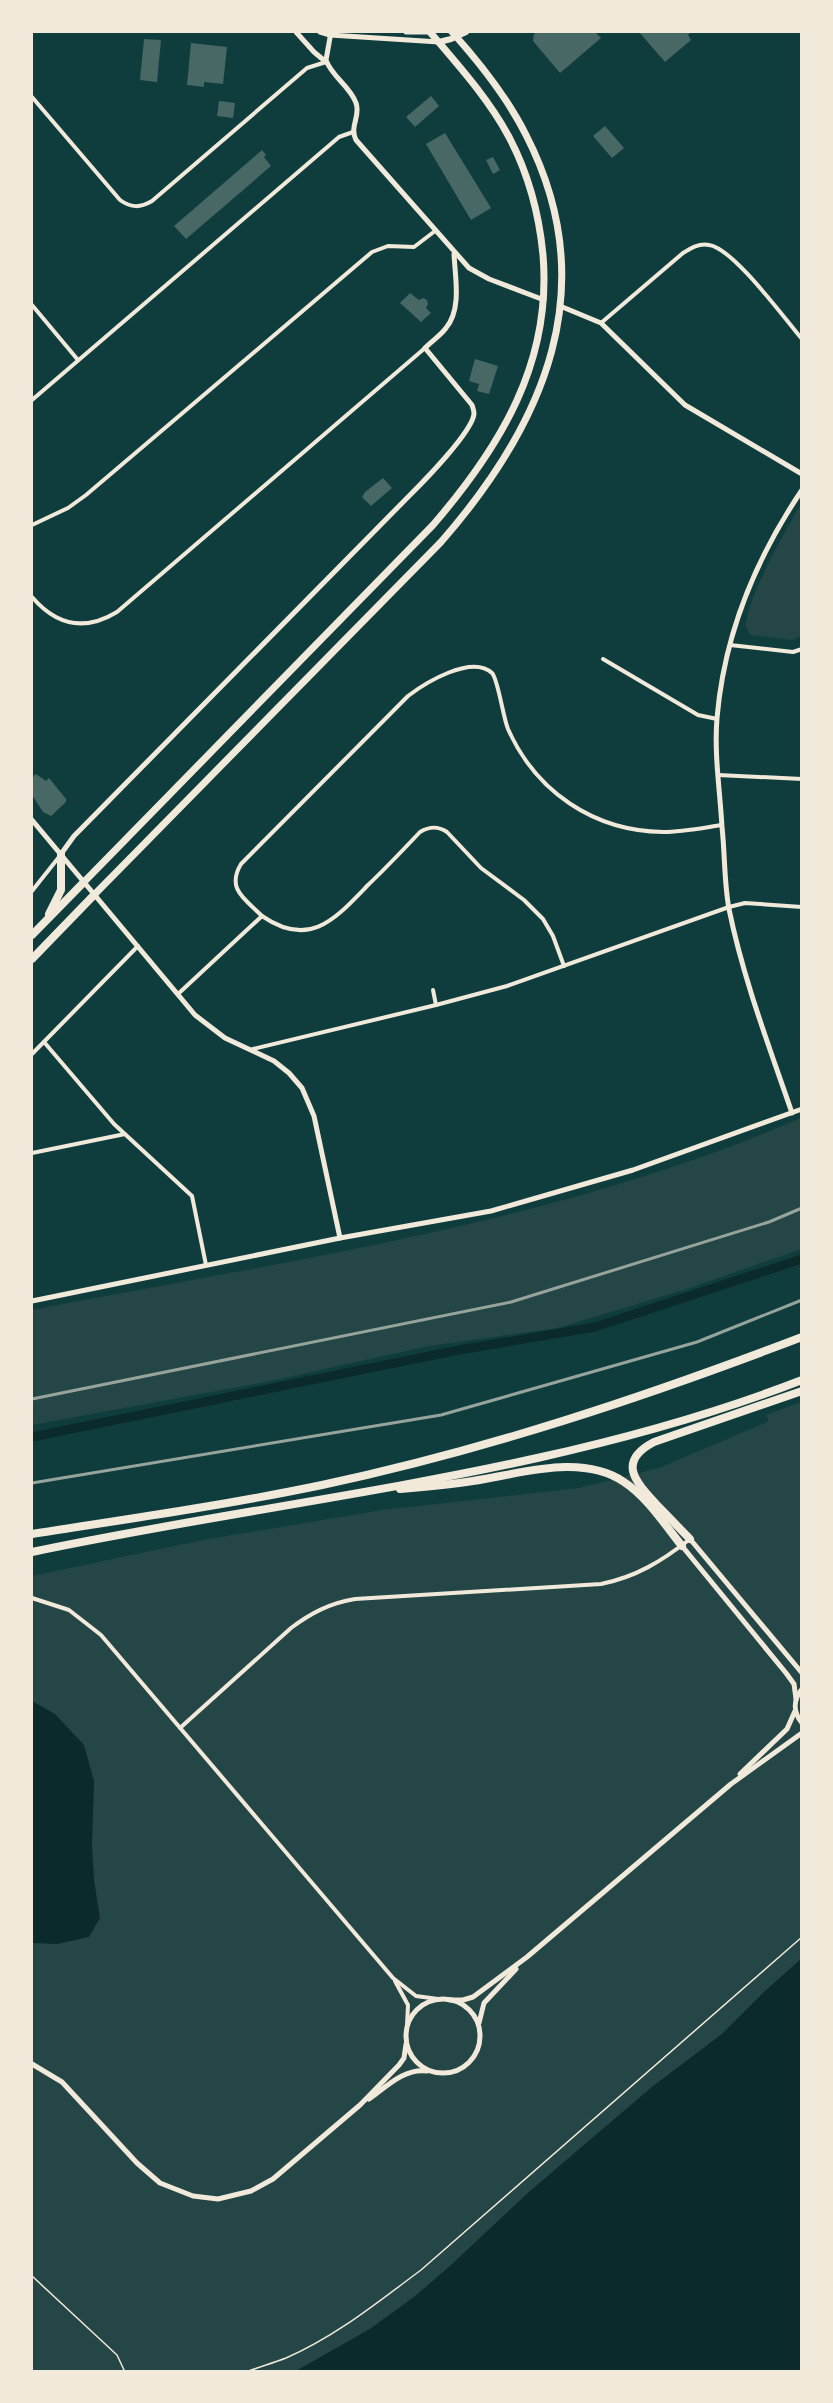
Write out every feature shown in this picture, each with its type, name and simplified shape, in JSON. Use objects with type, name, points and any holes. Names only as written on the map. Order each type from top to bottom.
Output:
[{"type":"highway","points":[[32,935],[406,554],[461,491],[503,429],[520,396],[538,341],[544,300],[540,226],[533,196],[520,161],[490,106],[430,32]]},
{"type":"highway","points":[[32,959],[427,556],[469,508],[501,463],[531,411],[549,363],[560,306],[561,244],[555,212],[539,162],[526,134],[503,96],[454,34]]},
{"type":"highway","points":[[45,921],[61,890],[61,854]]},
{"type":"highway","points":[[32,1534],[283,1492],[428,1460],[527,1433],[606,1408],[801,1337]]},
{"type":"highway","points":[[32,1551],[357,1494],[570,1450],[767,1394],[801,1380]]},
{"type":"highway","points":[[690,1539],[638,1484],[632,1469],[637,1455],[654,1442],[801,1391]]},
{"type":"highway","points":[[357,1494],[449,1485],[547,1469],[574,1467],[592,1469],[617,1477],[632,1488],[682,1546]]},
{"type":"main road","points":[[439,42],[454,34],[466,32]]},
{"type":"street","points":[[296,32],[326,62],[357,104],[353,132],[356,140],[454,254],[482,276],[544,300]]},
{"type":"street","points":[[320,32],[439,42]]},
{"type":"street","points":[[406,32],[430,32]]},
{"type":"street","points":[[326,62],[330,33]]},
{"type":"street","points":[[32,97],[120,200],[133,206],[145,205],[307,68],[326,62]]},
{"type":"street","points":[[32,400],[339,137],[353,132]]},
{"type":"street","points":[[32,525],[68,508],[86,495],[372,252],[388,246],[414,247],[435,231]]},
{"type":"street","points":[[601,323],[683,253],[705,244],[723,250],[731,256],[801,339]]},
{"type":"street","points":[[32,597],[48,613],[75,624],[97,621],[117,612],[445,330],[453,318],[456,301],[454,254]]},
{"type":"street","points":[[32,304],[78,360]]},
{"type":"street","points":[[560,306],[601,323],[685,405],[801,474]]},
{"type":"street","points":[[32,891],[74,836],[422,483],[465,432],[474,410],[468,399],[425,348]]},
{"type":"street","points":[[792,1113],[752,993],[729,907],[718,775],[717,719],[730,645],[742,607],[767,547],[801,490]]},
{"type":"street","points":[[730,645],[793,652],[801,649]]},
{"type":"street","points":[[603,659],[698,715],[717,719]]},
{"type":"street","points":[[564,966],[554,936],[534,909],[481,868],[447,832],[435,827],[420,832],[342,913],[324,926],[304,931],[272,923],[262,916],[235,886],[237,871],[241,864],[408,696],[422,686],[455,671],[477,667],[488,670],[496,680],[505,723],[520,755],[541,781],[572,806],[605,822],[643,831],[686,830],[722,824]]},
{"type":"street","points":[[718,775],[801,779]]},
{"type":"street","points":[[32,820],[195,1015],[212,1029],[283,1067],[295,1079],[307,1096],[321,1142],[340,1238]]},
{"type":"street","points":[[253,1049],[436,1005],[564,966],[729,907],[745,903],[801,907]]},
{"type":"street","points":[[178,994],[262,916]]},
{"type":"street","points":[[32,1054],[138,946]]},
{"type":"street","points":[[433,990],[436,1005]]},
{"type":"street","points":[[44,1042],[125,1134],[192,1196],[206,1265]]},
{"type":"street","points":[[32,1301],[340,1238],[491,1211],[633,1170],[801,1109]]},
{"type":"street","points":[[32,1153],[125,1134]]},
{"type":"street","points":[[180,1728],[291,1628],[324,1607],[355,1599],[601,1584],[637,1574],[690,1539],[801,1673]]},
{"type":"street","points":[[393,1978],[416,1996],[450,2000],[473,1997],[528,1957],[731,1784],[787,1729],[795,1711],[794,1684],[682,1546]]},
{"type":"street","points":[[32,1598],[60,1606],[84,1620],[111,1647],[393,1978],[408,2005],[406,2044],[401,2063],[360,2105],[285,2169],[262,2186],[229,2198],[205,2199],[182,2193],[160,2183],[137,2163],[68,2087],[51,2074],[32,2064]]},
{"type":"street","points":[[796,1699],[801,1689]]},
{"type":"street","points":[[795,1711],[801,1723]]},
{"type":"street","points":[[731,1784],[801,1733]]},
{"type":"street","points":[[360,2105],[405,2074],[417,2071],[451,2073],[468,2063],[479,2047],[480,2012],[484,2003],[528,1957]]},
{"type":"street","points":[[407,2025],[417,2010],[438,1999]]},
{"type":"street","points":[[450,2000],[462,2004],[471,2012],[479,2028]]},
{"type":"street","points":[[406,2044],[415,2062],[432,2072]]},
{"type":"path","points":[[246,2372],[285,2358],[322,2338],[373,2306],[421,2270],[801,1937]]},
{"type":"path","points":[[32,2276],[117,2355],[125,2372]]},
{"type":"shaded area","points":[[801,504],[801,636],[792,640],[751,635],[746,625],[754,595],[769,562]]},
{"type":"shaded area","points":[[801,1118],[801,1249],[687,1289],[558,1328],[429,1346],[271,1381],[32,1425],[32,1310],[324,1255],[519,1212],[615,1185],[709,1154]]},
{"type":"shaded area","points":[[801,1402],[801,1959],[722,2034],[652,2087],[529,2192],[414,2297],[370,2329],[296,2371],[32,2372],[32,1576],[203,1540],[382,1510],[579,1488],[659,1468],[769,1421],[766,1415]]},
{"type":"shaded area","points":[[32,1701],[55,1714],[84,1745],[94,1781],[92,1845],[94,1880],[100,1918],[89,1937],[57,1944],[32,1943]]},
{"type":"shaded area","points":[[801,1959],[801,2371],[296,2371],[370,2329],[414,2297],[529,2192],[652,2087],[722,2034]]},
{"type":"building","points":[[537,32],[595,32],[601,38],[560,73],[533,41],[534,34]]},
{"type":"building","points":[[639,32],[691,32],[688,35],[691,40],[665,62]]},
{"type":"building","points":[[144,39],[161,40],[157,82],[140,80]]},
{"type":"building","points":[[191,43],[227,47],[223,84],[204,82],[204,87],[187,85]]},
{"type":"building","points":[[431,96],[439,106],[415,127],[406,117]]},
{"type":"building","points":[[219,101],[235,103],[233,118],[217,116]]},
{"type":"building","points":[[605,126],[624,148],[612,158],[593,136]]},
{"type":"building","points":[[445,133],[491,208],[471,220],[426,144]]},
{"type":"building","points":[[262,150],[271,166],[186,239],[174,226]]},
{"type":"building","points":[[493,157],[500,170],[493,174],[486,160]]},
{"type":"building","points":[[410,293],[419,300],[423,298],[427,300],[426,308],[431,313],[421,322],[400,303]]},
{"type":"building","points":[[475,359],[498,366],[489,394],[477,391],[479,384],[469,381]]},
{"type":"building","points":[[383,478],[392,488],[371,506],[362,497]]},
{"type":"building","points":[[36,774],[46,781],[49,778],[66,799],[66,802],[51,816],[43,812],[32,795],[32,778]]},
{"type":"waterway","points":[[32,1437],[459,1350],[595,1327],[802,1259]]},
{"type":"railway","points":[[32,1399],[511,1302],[769,1222],[802,1208]]},
{"type":"railway","points":[[32,1483],[441,1415],[697,1342],[802,1300]]}]
